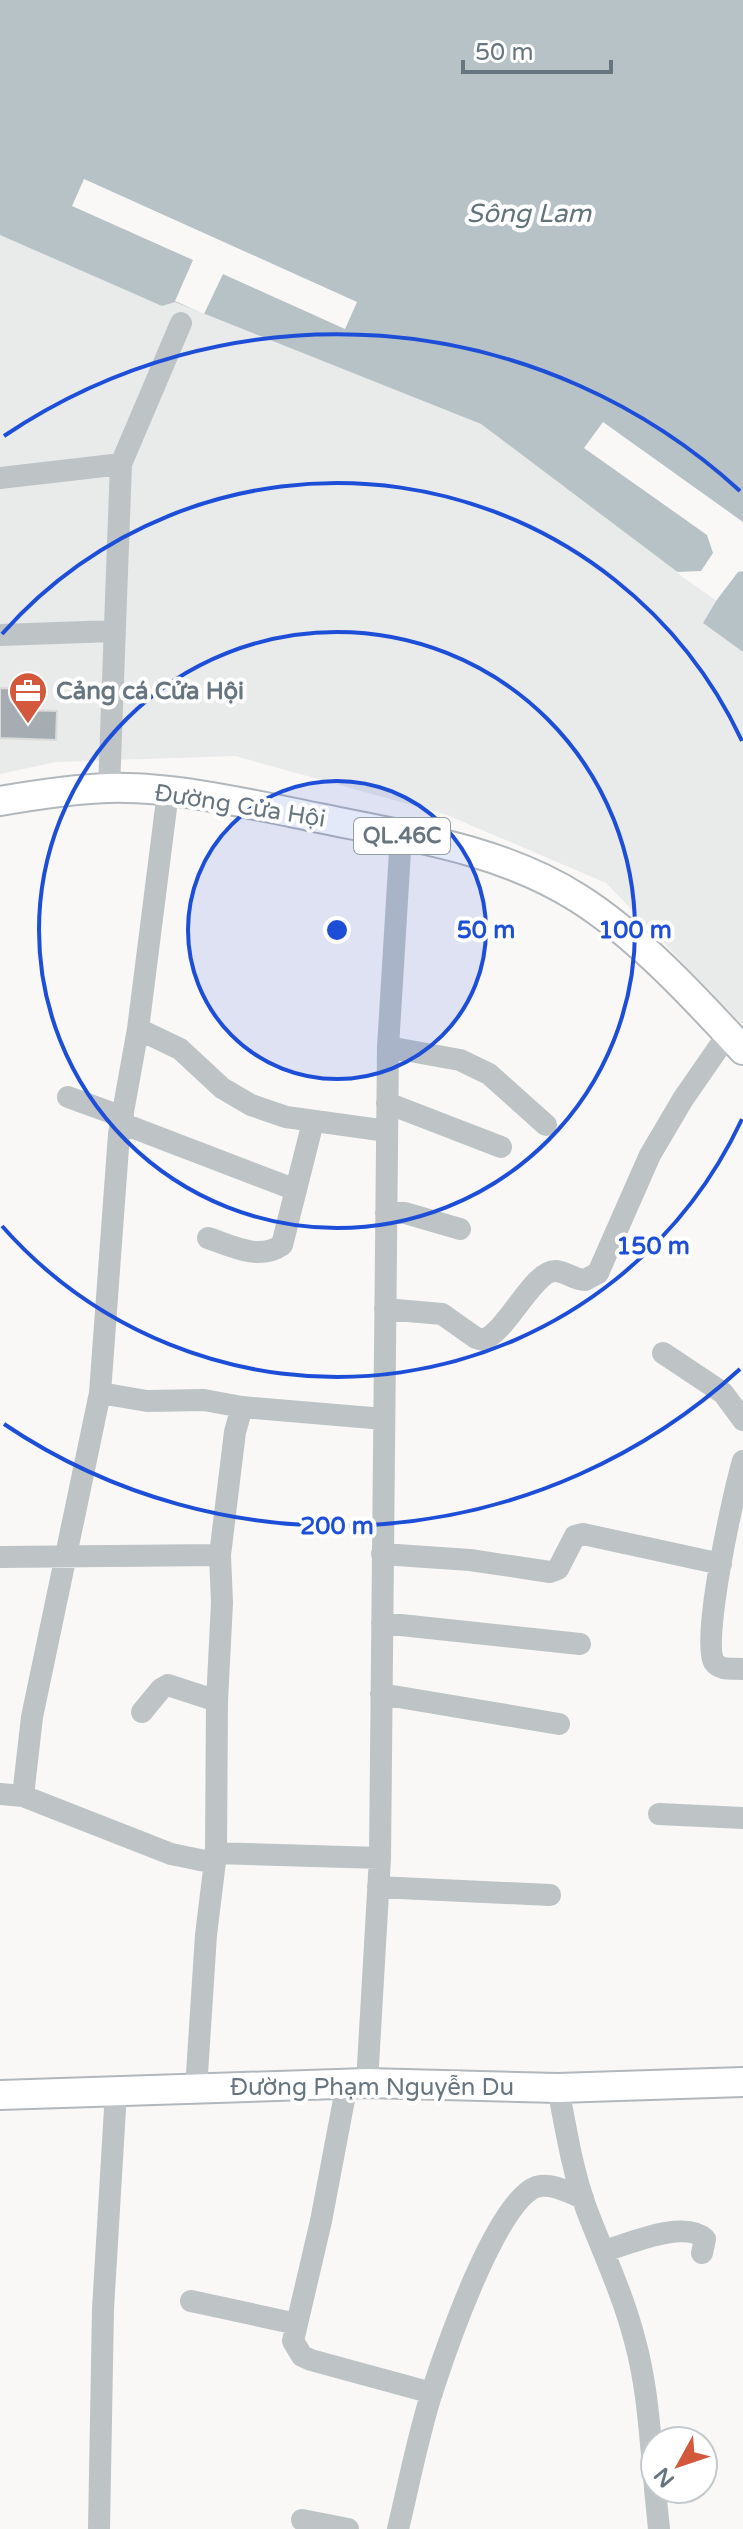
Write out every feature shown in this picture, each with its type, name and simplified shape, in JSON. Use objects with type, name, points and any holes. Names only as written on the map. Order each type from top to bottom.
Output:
[{"type":"main road","name":"Đường Cửa Hội","points":[[0,801],[109,788],[168,792],[243,802],[401,835],[512,864],[578,898],[639,946],[737,1043]]},
{"type":"main road","name":"Đường Phạm Nguyễn Du","points":[[0,2095],[357,2084],[558,2088],[743,2082]]},
{"type":"street","points":[[109,788],[121,464],[181,323]]},
{"type":"street","points":[[0,478],[121,464]]},
{"type":"street","points":[[0,635],[114,631]]},
{"type":"street","points":[[23,1796],[32,1717],[100,1393],[122,1120],[138,1029],[168,792]]},
{"type":"street","points":[[401,835],[388,1047],[378,1887],[357,2084],[293,2341],[302,2356],[432,2393]]},
{"type":"street","points":[[138,1029],[180,1049],[222,1088],[251,1105],[286,1117],[387,1131]]},
{"type":"street","points":[[385,1309],[442,1314],[483,1340],[495,1333],[544,1275],[558,1271],[585,1280],[598,1273],[650,1155],[683,1099],[737,1043]]},
{"type":"street","points":[[388,1047],[460,1060],[489,1074],[546,1125]]},
{"type":"street","points":[[68,1097],[296,1190]]},
{"type":"street","points":[[387,1103],[501,1147]]},
{"type":"street","points":[[208,1238],[259,1254],[272,1252],[282,1245],[313,1122]]},
{"type":"street","points":[[386,1213],[414,1214],[460,1229]]},
{"type":"street","points":[[663,1353],[723,1393],[743,1420]]},
{"type":"street","points":[[100,1393],[147,1401],[204,1400],[242,1407],[384,1419]]},
{"type":"street","points":[[196,2089],[206,1935],[215,1858],[222,1603],[220,1555],[235,1432],[242,1407]]},
{"type":"street","points":[[743,1461],[734,1490],[712,1632],[713,1659],[722,1668],[743,1669]]},
{"type":"street","points":[[382,1554],[470,1560],[550,1572],[558,1569],[575,1536],[583,1534],[721,1564]]},
{"type":"street","points":[[0,1557],[220,1555]]},
{"type":"street","points":[[382,1623],[580,1644]]},
{"type":"street","points":[[142,1712],[168,1685],[217,1701]]},
{"type":"street","points":[[381,1694],[559,1724]]},
{"type":"street","points":[[0,1794],[23,1796],[171,1854],[215,1858],[380,1858]]},
{"type":"street","points":[[659,1814],[743,1818]]},
{"type":"street","points":[[378,1887],[550,1895]]},
{"type":"street","points":[[558,2088],[572,2161],[583,2198],[621,2290],[636,2343],[649,2425]]},
{"type":"street","points":[[99,2529],[103,2309],[116,2092]]},
{"type":"street","points":[[398,2529],[432,2393],[491,2242],[518,2199],[540,2186],[553,2187],[583,2198]]},
{"type":"street","points":[[604,2251],[674,2230],[699,2233],[705,2239],[702,2253]]},
{"type":"street","points":[[191,2301],[297,2324]]},
{"type":"street","points":[[657,2505],[659,2529]]},
{"type":"street","points":[[302,2520],[348,2529]]},
{"type":"shaded area","name":"Cảng cá Cửa Hội","points":[[0,235],[162,306],[175,301],[481,424],[716,601],[703,623],[743,652],[743,1025],[606,883],[447,815],[235,756],[56,762],[0,774]]},
{"type":"water","name":"Sông Lam","points":[[0,0],[743,0],[743,652],[703,623],[716,601],[481,424],[175,302],[162,306],[0,235]]},
{"type":"pier","points":[[84,179],[357,302],[345,329],[223,274],[204,314],[175,301],[193,260],[72,206]]},
{"type":"pier","points":[[603,422],[743,522],[743,571],[738,572],[716,601],[676,572],[701,571],[713,553],[707,535],[584,448]]},
{"type":"building","name":"Cảng cá Cửa Hội","points":[[0,688],[24,689],[24,710],[57,711],[56,740],[0,738]]},
{"type":"place","name":"Cảng cá Cửa Hội","points":[[28,725]]}]
